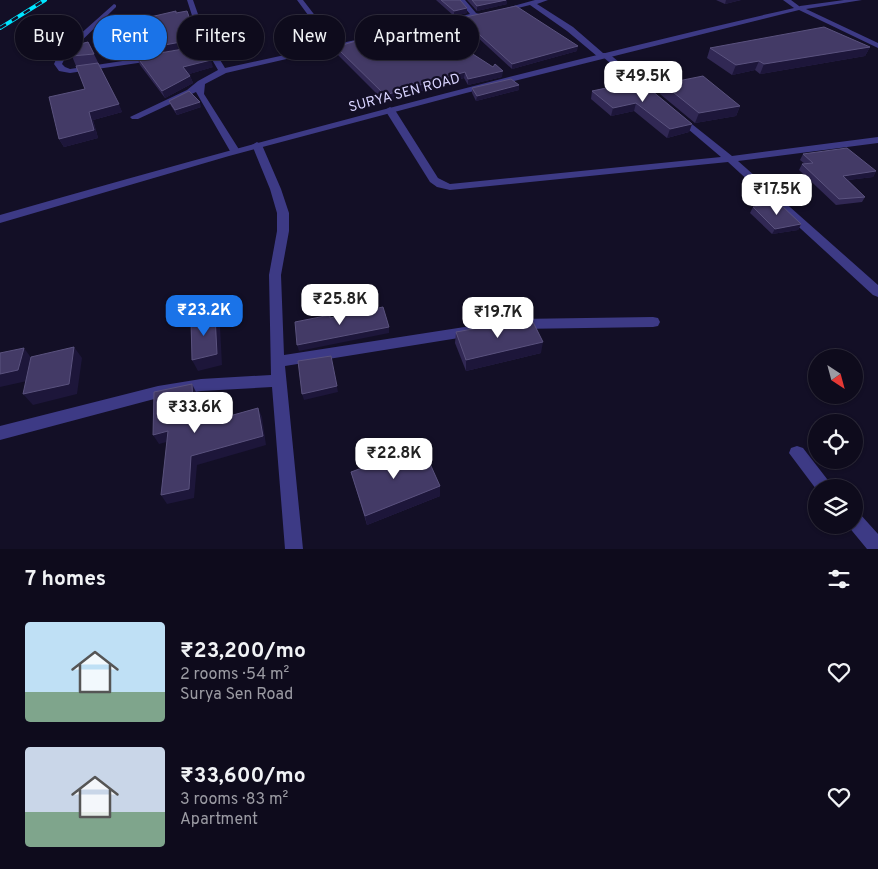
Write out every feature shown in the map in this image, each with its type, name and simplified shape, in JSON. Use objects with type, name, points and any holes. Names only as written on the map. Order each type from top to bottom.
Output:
[{"type":"street","points":[[190,0],[193,15]]},
{"type":"street","points":[[300,0],[311,15]]},
{"type":"street","points":[[461,0],[474,15]]},
{"type":"street","points":[[493,12],[545,0]]},
{"type":"street","points":[[786,0],[878,46]]},
{"type":"street","name":"SURYA SEN ROAD","points":[[0,219],[257,145],[603,55],[800,8],[858,0]]},
{"type":"street","points":[[531,3],[570,29],[656,98]]},
{"type":"street","points":[[104,15],[114,6]]},
{"type":"street","points":[[479,15],[484,14]]},
{"type":"street","points":[[93,26],[62,55],[58,64],[62,69],[70,71],[87,70],[148,60]]},
{"type":"street","points":[[215,60],[223,71]]},
{"type":"street","points":[[135,118],[190,92],[223,71],[274,60]]},
{"type":"street","points":[[202,83],[200,94],[235,151]]},
{"type":"street","points":[[390,110],[434,180],[441,185],[450,186],[730,159],[878,140]]},
{"type":"street","points":[[671,110],[730,159],[878,292]]},
{"type":"street","points":[[257,145],[283,211],[283,230],[274,281],[283,454],[294,549]]},
{"type":"street","points":[[505,326],[653,322]]},
{"type":"street","points":[[277,362],[486,329]]},
{"type":"street","points":[[0,433],[158,392],[201,385],[278,380]]},
{"type":"street","points":[[797,453],[819,479]]},
{"type":"street","points":[[863,530],[878,548]]},
{"type":"building","points":[[441,0],[460,0],[467,8],[454,11]]},
{"type":"building","points":[[472,0],[506,0],[477,6]]},
{"type":"building","points":[[516,6],[578,46],[512,64],[479,34],[479,15],[475,15]]},
{"type":"building","points":[[176,11],[176,13],[187,11],[188,15],[177,15],[177,43],[167,45],[167,15],[159,15]]},
{"type":"building","points":[[824,27],[870,47],[764,64],[759,61],[736,65],[710,48]]},
{"type":"building","points":[[355,41],[355,60],[479,60],[479,58],[493,67],[495,64],[503,71],[468,79],[465,72],[385,95],[345,56],[345,44]]},
{"type":"building","points":[[88,42],[93,54],[83,55],[83,43]]},
{"type":"building","points":[[177,50],[177,60],[211,60],[183,67],[190,76],[162,91],[139,60],[167,60],[167,52]]},
{"type":"building","points":[[98,63],[119,104],[89,112],[94,130],[59,139],[49,97],[85,89],[76,66]]},
{"type":"building","points":[[703,76],[740,106],[699,113],[663,84]]},
{"type":"building","points":[[511,79],[519,85],[477,96],[472,88]]},
{"type":"building","points":[[640,81],[692,124],[670,129],[636,103],[613,108],[592,91]]},
{"type":"building","points":[[189,91],[200,102],[175,110],[169,101]]},
{"type":"building","points":[[847,148],[876,171],[843,176],[865,197],[839,199],[802,164],[813,163],[803,154]]},
{"type":"building","points":[[779,203],[801,224],[775,229],[753,207]]},
{"type":"building","points":[[383,307],[389,327],[297,345],[295,322],[330,315],[330,318]]},
{"type":"building","points":[[215,315],[217,354],[192,360],[191,320]]},
{"type":"building","points":[[532,320],[543,342],[466,360],[456,332]]},
{"type":"building","points":[[74,347],[69,384],[23,394],[31,357]]},
{"type":"building","points":[[24,348],[18,370],[0,374],[0,353]]},
{"type":"building","points":[[331,356],[337,386],[302,394],[298,361]]},
{"type":"building","points":[[192,384],[194,426],[258,408],[263,436],[191,456],[189,489],[161,495],[168,431],[153,435],[154,392]]},
{"type":"building","points":[[422,446],[440,486],[365,516],[351,472]]},
{"type":"railway","points":[[0,28],[45,0]]}]
